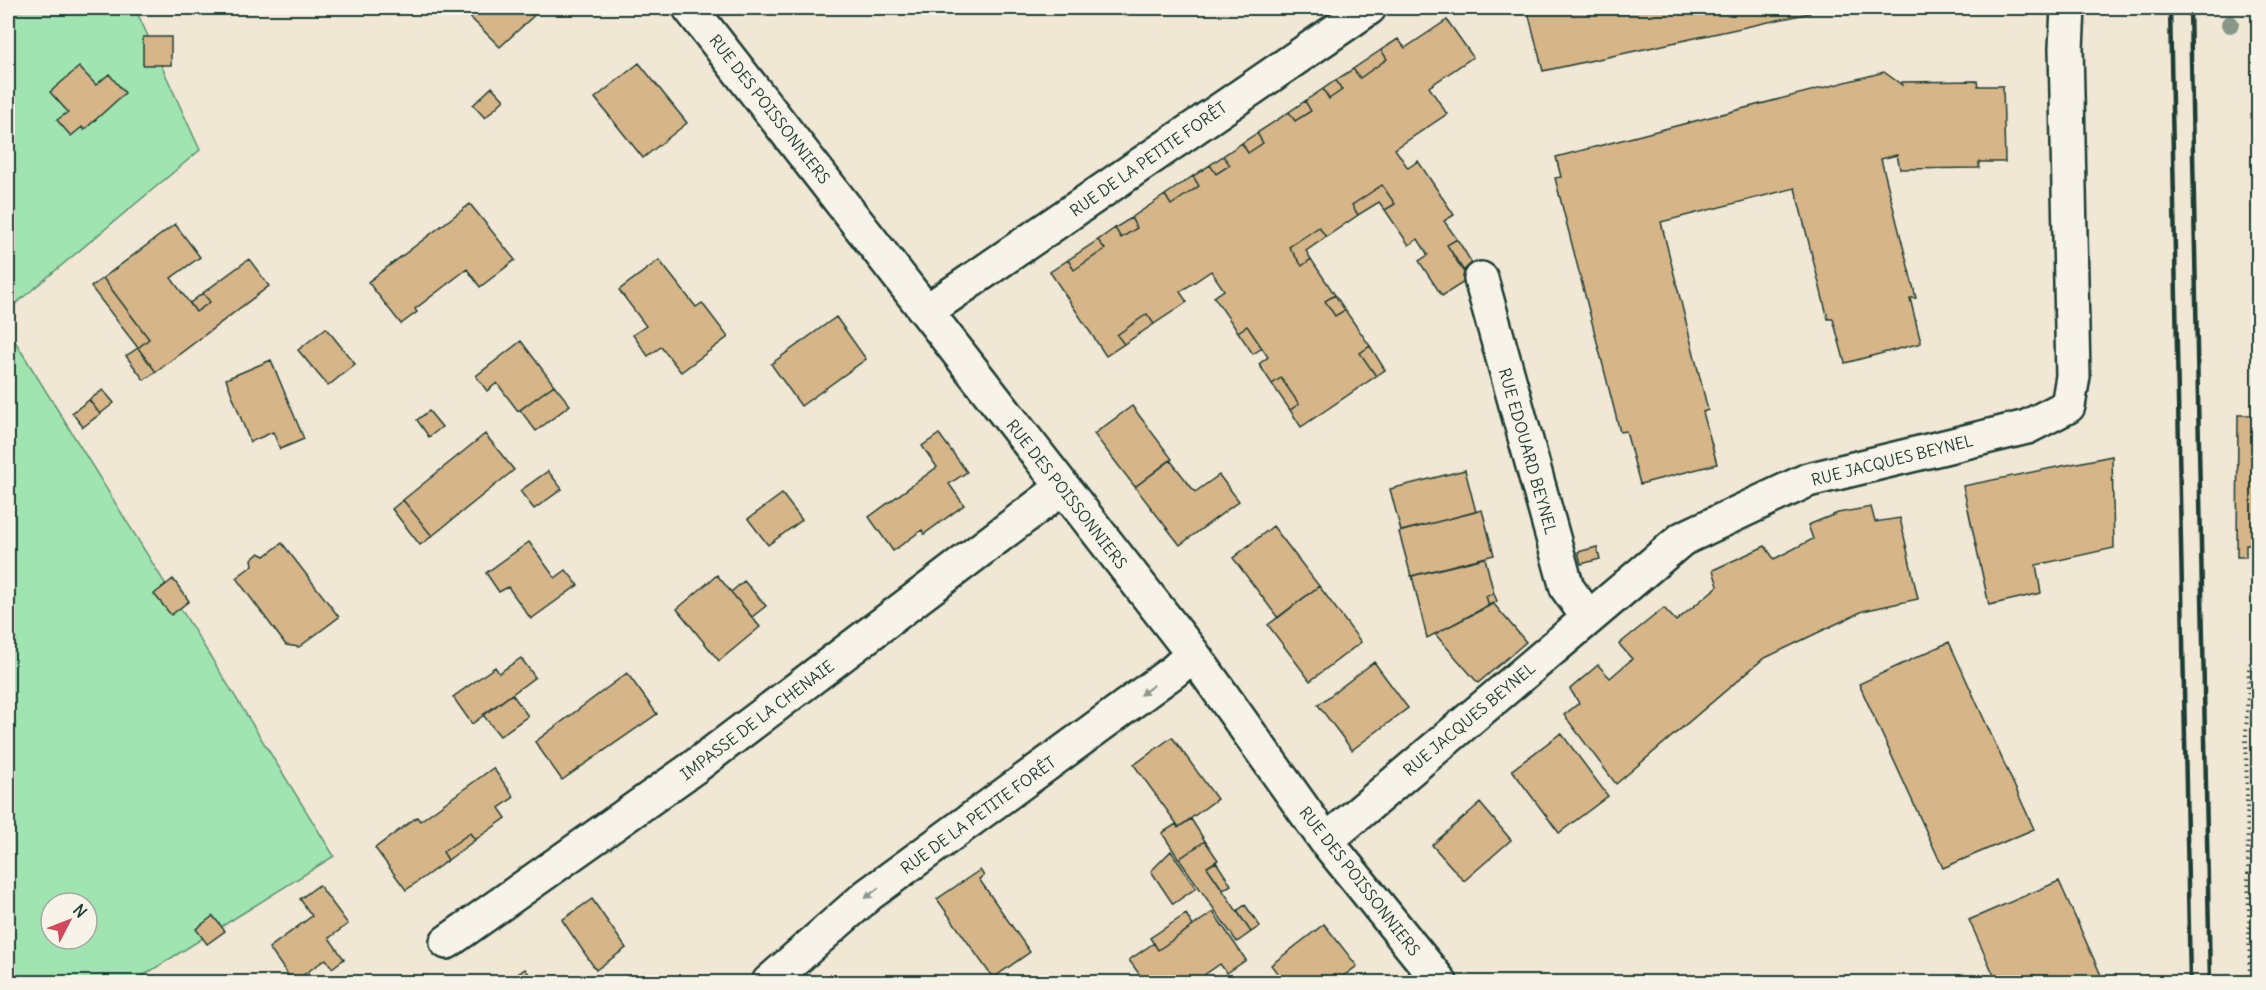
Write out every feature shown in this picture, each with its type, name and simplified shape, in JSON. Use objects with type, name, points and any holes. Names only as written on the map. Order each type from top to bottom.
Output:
[{"type":"street","name":"RUE DES POISSONNIERS","points":[[690,8],[1193,654],[1326,840],[1440,982]]},
{"type":"street","name":"RUE DE LA PETITE FORÊT","points":[[927,311],[1369,8]]},
{"type":"street","name":"RUE JACQUES BEYNEL","points":[[1326,840],[1683,539],[1808,480],[2027,426],[2068,406],[2073,376],[2066,48],[2068,8]]},
{"type":"street","name":"RUE EDOUARD BEYNEL","points":[[1481,279],[1567,588],[1588,617]]},
{"type":"street","name":"IMPASSE DE LA CHENAIE","points":[[447,942],[693,768],[1062,488]]},
{"type":"street","name":"RUE DE LA PETITE FORÊT","points":[[769,982],[868,896],[1174,671],[1193,654]]},
{"type":"path","points":[[2256,8],[2259,57]]},
{"type":"path","points":[[2250,982],[2246,736],[2249,668],[2259,640]]},
{"type":"green space","points":[[8,8],[135,8],[200,150],[8,310]]},
{"type":"green space","points":[[8,330],[334,856],[133,982],[8,982]]},
{"type":"building","points":[[470,8],[542,8],[500,47],[465,12]]},
{"type":"building","points":[[1527,8],[1813,8],[1810,13],[1543,71]]},
{"type":"building","points":[[1447,20],[1473,57],[1429,87],[1447,114],[1395,149],[1408,168],[1418,161],[1454,215],[1444,221],[1457,239],[1447,245],[1469,279],[1442,296],[1419,261],[1428,255],[1418,239],[1409,245],[1385,210],[1395,204],[1382,185],[1352,205],[1358,215],[1326,237],[1319,227],[1289,247],[1302,266],[1311,259],[1335,295],[1325,301],[1335,316],[1345,310],[1370,346],[1360,353],[1376,376],[1301,427],[1290,410],[1299,404],[1281,378],[1272,384],[1259,364],[1268,357],[1262,348],[1247,326],[1238,332],[1214,297],[1224,290],[1211,271],[1180,292],[1187,302],[1154,324],[1147,314],[1117,335],[1124,344],[1106,356],[1050,272],[1068,260],[1074,270],[1105,249],[1098,240],[1115,228],[1121,238],[1137,228],[1131,218],[1165,195],[1171,205],[1199,186],[1193,176],[1210,165],[1216,174],[1230,165],[1223,156],[1242,143],[1248,153],[1263,143],[1257,133],[1289,112],[1295,121],[1311,111],[1305,101],[1323,89],[1329,99],[1342,90],[1336,80],[1353,69],[1360,78],[1387,59],[1381,50],[1398,39],[1405,48]]},
{"type":"building","points":[[143,37],[171,37],[171,65],[143,65]]},
{"type":"building","points":[[1381,50],[1387,59],[1360,78],[1353,69]]},
{"type":"building","points":[[639,63],[687,123],[643,158],[595,98]]},
{"type":"building","points":[[79,67],[96,85],[109,74],[125,93],[84,130],[82,127],[71,136],[57,120],[68,112],[50,92]]},
{"type":"building","points":[[1884,72],[1902,85],[1902,82],[1977,81],[1978,86],[2003,86],[2005,162],[1979,162],[1979,168],[1900,169],[1897,155],[1881,159],[1916,298],[1910,298],[1921,343],[1845,363],[1833,319],[1828,319],[1795,188],[1661,222],[1708,410],[1703,412],[1717,464],[1640,484],[1626,431],[1620,432],[1555,178],[1561,177],[1556,157]]},
{"type":"building","points":[[1336,80],[1342,90],[1329,99],[1323,89]]},
{"type":"building","points":[[492,87],[504,100],[485,118],[473,105]]},
{"type":"building","points":[[1305,101],[1311,111],[1295,121],[1289,112]]},
{"type":"building","points":[[1257,133],[1263,143],[1248,153],[1242,143]]},
{"type":"building","points":[[1223,156],[1230,165],[1216,174],[1210,165]]},
{"type":"building","points":[[1193,176],[1199,186],[1171,205],[1165,195]]},
{"type":"building","points":[[1382,185],[1395,204],[1385,210],[1379,202],[1358,215],[1352,205]]},
{"type":"building","points":[[470,204],[515,260],[480,287],[467,269],[415,309],[417,312],[401,324],[368,282]]},
{"type":"building","points":[[1131,218],[1137,228],[1121,238],[1115,228]]},
{"type":"building","points":[[175,224],[200,257],[171,278],[196,312],[210,302],[203,293],[249,259],[269,286],[156,372],[138,348],[149,339],[103,278]]},
{"type":"building","points":[[1319,227],[1326,237],[1306,251],[1311,259],[1302,266],[1289,247]]},
{"type":"building","points":[[1457,239],[1472,263],[1463,271],[1447,245]]},
{"type":"building","points":[[1098,240],[1105,249],[1074,270],[1068,260]]},
{"type":"building","points":[[659,260],[696,307],[702,303],[728,337],[681,372],[661,347],[648,356],[633,335],[646,326],[619,290]]},
{"type":"building","points":[[103,278],[149,339],[138,348],[91,287]]},
{"type":"building","points":[[203,293],[210,302],[196,312],[190,303]]},
{"type":"building","points":[[1335,295],[1345,310],[1335,316],[1325,301]]},
{"type":"building","points":[[1147,314],[1154,324],[1124,344],[1117,335]]},
{"type":"building","points":[[836,317],[866,359],[801,406],[771,364]]},
{"type":"building","points":[[1247,326],[1262,348],[1253,354],[1238,332]]},
{"type":"building","points":[[326,328],[355,364],[328,386],[298,350]]},
{"type":"building","points":[[521,341],[554,385],[518,411],[497,383],[487,391],[476,376]]},
{"type":"building","points":[[1370,346],[1385,370],[1376,376],[1360,353]]},
{"type":"building","points":[[138,348],[156,372],[144,380],[126,356]]},
{"type":"building","points":[[271,360],[304,439],[280,449],[273,432],[250,442],[226,379]]},
{"type":"building","points":[[1281,378],[1299,404],[1290,410],[1272,384]]},
{"type":"building","points":[[554,385],[570,405],[536,431],[520,410]]},
{"type":"building","points":[[103,390],[114,403],[100,414],[89,400]]},
{"type":"building","points":[[89,400],[100,414],[83,427],[72,413]]},
{"type":"building","points":[[1132,406],[1172,459],[1135,487],[1094,434]]},
{"type":"building","points":[[429,411],[442,427],[429,437],[417,420]]},
{"type":"building","points":[[2238,415],[2258,415],[2258,544],[2246,544],[2246,557],[2237,557]]},
{"type":"building","points":[[485,434],[514,470],[432,536],[403,500]]},
{"type":"building","points":[[939,434],[967,472],[949,484],[964,505],[924,534],[922,530],[893,551],[869,517],[937,467],[922,446]]},
{"type":"building","points":[[2112,456],[2114,548],[2036,565],[2041,593],[1989,605],[1963,486]]},
{"type":"building","points":[[1170,460],[1195,492],[1219,475],[1239,501],[1180,545],[1135,487]]},
{"type":"building","points":[[1465,470],[1476,512],[1401,531],[1390,489]]},
{"type":"building","points":[[548,471],[562,489],[534,509],[520,491]]},
{"type":"building","points":[[782,494],[802,520],[768,545],[748,519]]},
{"type":"building","points":[[403,500],[432,536],[420,545],[392,509]]},
{"type":"building","points":[[1871,507],[1875,522],[1900,518],[1918,599],[1863,611],[1763,659],[1616,784],[1564,715],[1579,703],[1570,689],[1598,665],[1610,678],[1632,659],[1619,644],[1664,608],[1676,621],[1718,586],[1713,570],[1765,546],[1774,559],[1813,539],[1808,525],[1838,513]]},
{"type":"building","points":[[1482,510],[1494,555],[1411,576],[1399,532]]},
{"type":"building","points":[[1273,526],[1319,586],[1278,618],[1233,558]]},
{"type":"building","points":[[529,542],[555,578],[566,570],[578,585],[531,619],[508,587],[499,592],[486,573]]},
{"type":"building","points":[[282,543],[339,617],[299,647],[286,645],[236,578],[253,565],[252,559],[259,553],[265,556]]},
{"type":"building","points":[[1597,547],[1600,559],[1581,564],[1578,552]]},
{"type":"building","points":[[1485,558],[1494,594],[1486,596],[1489,606],[1427,638],[1412,576]]},
{"type":"building","points":[[717,575],[760,627],[719,661],[677,609]]},
{"type":"building","points":[[173,579],[189,601],[171,615],[154,594]]},
{"type":"building","points":[[744,581],[766,606],[752,617],[731,592]]},
{"type":"building","points":[[1319,586],[1361,642],[1310,681],[1268,625]]},
{"type":"building","points":[[1494,594],[1497,601],[1489,606],[1486,596]]},
{"type":"building","points":[[1493,603],[1526,642],[1478,683],[1435,634]]},
{"type":"building","points":[[1949,642],[2034,829],[1943,868],[1859,684]]},
{"type":"building","points":[[521,658],[535,677],[472,724],[453,697],[495,667],[499,673]]},
{"type":"building","points":[[1374,662],[1408,708],[1352,750],[1318,705]]},
{"type":"building","points":[[627,673],[657,714],[562,780],[535,742]]},
{"type":"building","points":[[512,694],[528,716],[500,736],[483,715]]},
{"type":"building","points":[[1561,733],[1608,796],[1559,833],[1512,770]]},
{"type":"building","points":[[1172,737],[1217,799],[1179,827],[1134,765]]},
{"type":"building","points":[[493,768],[514,797],[499,808],[506,818],[475,840],[470,833],[443,852],[448,860],[406,890],[375,848],[417,817],[420,821]]},
{"type":"building","points":[[1480,803],[1511,840],[1464,881],[1432,845]]},
{"type":"building","points":[[1191,819],[1205,841],[1179,859],[1162,833],[1176,824],[1178,828]]},
{"type":"building","points":[[470,833],[475,840],[448,860],[443,852]]},
{"type":"building","points":[[1205,841],[1218,860],[1207,867],[1251,932],[1237,942],[1179,859]]},
{"type":"building","points":[[1171,851],[1196,888],[1173,904],[1151,871]]},
{"type":"building","points":[[1216,862],[1231,885],[1223,890],[1207,867]]},
{"type":"building","points":[[980,870],[984,876],[979,879],[1030,952],[993,978],[937,899]]},
{"type":"building","points":[[2059,881],[2104,982],[1997,982],[1969,920]]},
{"type":"building","points":[[319,885],[348,924],[329,938],[344,959],[332,968],[326,959],[293,982],[269,948],[312,916],[300,899]]},
{"type":"building","points":[[592,899],[626,948],[596,970],[562,920]]},
{"type":"building","points":[[1245,905],[1260,926],[1251,932],[1237,911]]},
{"type":"building","points":[[1213,912],[1246,960],[1227,973],[1220,964],[1194,982],[1145,982],[1129,960],[1154,943],[1158,950]]},
{"type":"building","points":[[1186,914],[1193,926],[1158,950],[1150,938]]},
{"type":"building","points":[[213,916],[225,931],[207,944],[196,929]]},
{"type":"building","points":[[1324,924],[1357,966],[1335,982],[1284,982],[1271,965]]},
{"type":"building","points":[[525,969],[535,982],[506,982]]},
{"type":"railway","points":[[2170,8],[2190,982]]},
{"type":"railway","points":[[2190,8],[2210,982]]}]
